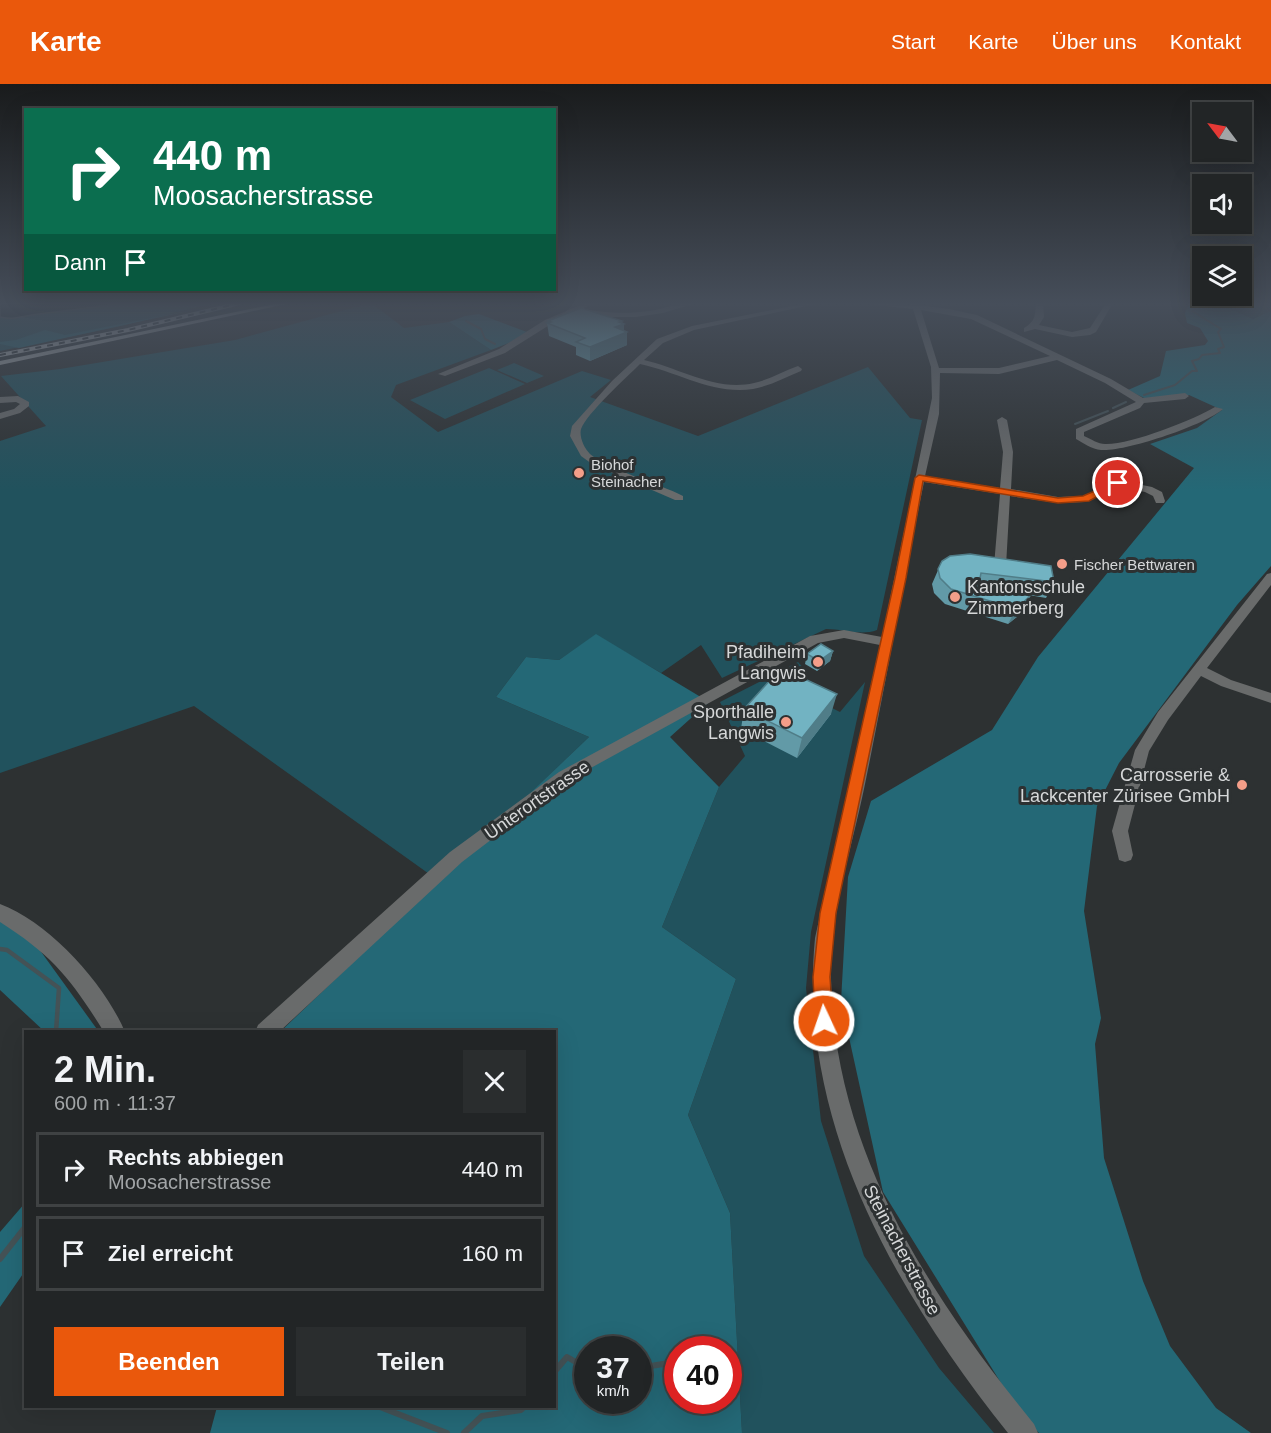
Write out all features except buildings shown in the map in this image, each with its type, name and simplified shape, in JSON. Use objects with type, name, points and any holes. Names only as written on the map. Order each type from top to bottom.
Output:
[{"type":"street","points":[[442,374],[463,366]]},
{"type":"street","points":[[633,366],[584,417],[577,426],[575,436],[584,454],[596,462],[649,483],[679,498]]},
{"type":"street","points":[[654,366],[714,384],[739,387],[755,386],[798,369]]},
{"type":"street","name":"Steinacherstrasse","points":[[935,366],[935,404],[828,913],[822,977],[825,1035],[843,1121],[874,1204],[923,1296],[957,1348],[1025,1433]]},
{"type":"street","points":[[936,370],[999,371],[1020,366]]},
{"type":"street","points":[[1077,366],[1110,382],[1141,401],[1185,396]]},
{"type":"street","points":[[0,400],[18,399],[26,404],[17,411],[0,416]]},
{"type":"street","points":[[1141,401],[1137,406],[1082,429],[1078,435],[1085,441],[1100,447],[1117,447],[1198,421],[1218,409]]},
{"type":"street","points":[[1000,566],[1008,452],[1002,420]]},
{"type":"street","points":[[919,478],[1058,500],[1072,500],[1096,495],[1115,484],[1122,483],[1152,490],[1158,494],[1160,501]]},
{"type":"street","points":[[1125,855],[1120,831],[1142,750],[1163,716],[1271,577]]},
{"type":"street","name":"Unterortstrasse","points":[[267,1030],[456,857],[564,776],[815,639],[844,634],[886,642]]},
{"type":"street","points":[[1199,669],[1226,683],[1271,698]]},
{"type":"street","points":[[0,912],[39,938],[63,958],[83,982],[114,1030]]},
{"type":"shaded area","points":[[78,366],[448,366],[396,385],[391,397],[438,432],[582,371],[611,380],[590,397],[698,436],[868,367],[910,418],[922,420],[877,630],[858,632],[826,629],[722,678],[701,645],[661,673],[596,635],[559,660],[526,657],[496,697],[589,737],[439,881],[194,706],[0,773],[0,441],[46,426],[1,376]]},
{"type":"shaded area","points":[[507,366],[521,366],[544,376],[527,383],[497,370]]},
{"type":"shaded area","points":[[1162,366],[1271,366],[1271,566],[1237,605],[1119,763],[1097,806],[1084,911],[1101,1018],[1095,1044],[1104,1158],[1143,1281],[1170,1346],[1216,1408],[1251,1433],[1039,1433],[1022,1417],[883,1192],[841,1001],[848,877],[871,801],[992,730],[1038,657],[1194,468],[1150,444],[1197,428],[1222,410],[1189,395],[1146,399],[1128,390],[1160,376]]},
{"type":"shaded area","points":[[489,368],[525,384],[445,419],[410,400]]},
{"type":"shaded area","points":[[596,634],[709,702],[670,737],[719,787],[662,927],[736,979],[688,1115],[730,1213],[737,1336],[664,1336],[664,1414],[741,1414],[742,1433],[210,1433],[217,1408],[556,1408],[556,1030],[282,1030],[589,737],[496,697],[526,657],[559,660]]},
{"type":"shaded area","points":[[798,662],[805,670],[790,687],[840,712],[865,682],[811,932],[806,988],[821,1121],[864,1256],[939,1368],[994,1433],[742,1433],[742,1336],[737,1336],[730,1213],[688,1115],[736,979],[662,927],[719,787],[745,756],[720,702]]},
{"type":"shaded area","points":[[0,919],[34,942],[98,1030],[43,1030],[0,990]]},
{"type":"shaded area","points":[[24,1204],[24,1272],[0,1307],[0,1232]]},
{"type":"waterway","points":[[1144,395],[1175,385],[1192,371],[1197,371],[1194,366]]},
{"type":"waterway","points":[[1113,408],[1126,402]]},
{"type":"waterway","points":[[1075,424],[1108,411]]},
{"type":"waterway","points":[[0,949],[7,950],[59,988],[56,1030]]},
{"type":"waterway","points":[[0,1259],[24,1229]]},
{"type":"waterway","points":[[556,1370],[567,1357],[574,1361]]},
{"type":"waterway","points":[[652,1366],[664,1364]]},
{"type":"waterway","points":[[383,1408],[447,1433]]},
{"type":"waterway","points":[[464,1433],[482,1416],[523,1408]]},
{"type":"place","name":"Biohof Steinacher","points":[[579,473]]},
{"type":"place","name":"Fischer Bettwaren","points":[[1062,564]]},
{"type":"place","name":"Kantonsschule Zimmerberg","points":[[955,597]]},
{"type":"place","name":"Pfadiheim Langwis","points":[[818,662]]},
{"type":"place","name":"Sporthalle Langwis","points":[[786,722]]},
{"type":"place","name":"Carrosserie & Lackcenter Zürisee GmbH","points":[[1242,785]]},
{"type":"route","points":[[824,1021],[822,977],[828,913],[901,578],[919,478],[1058,500],[1085,499],[1118,483]]}]
